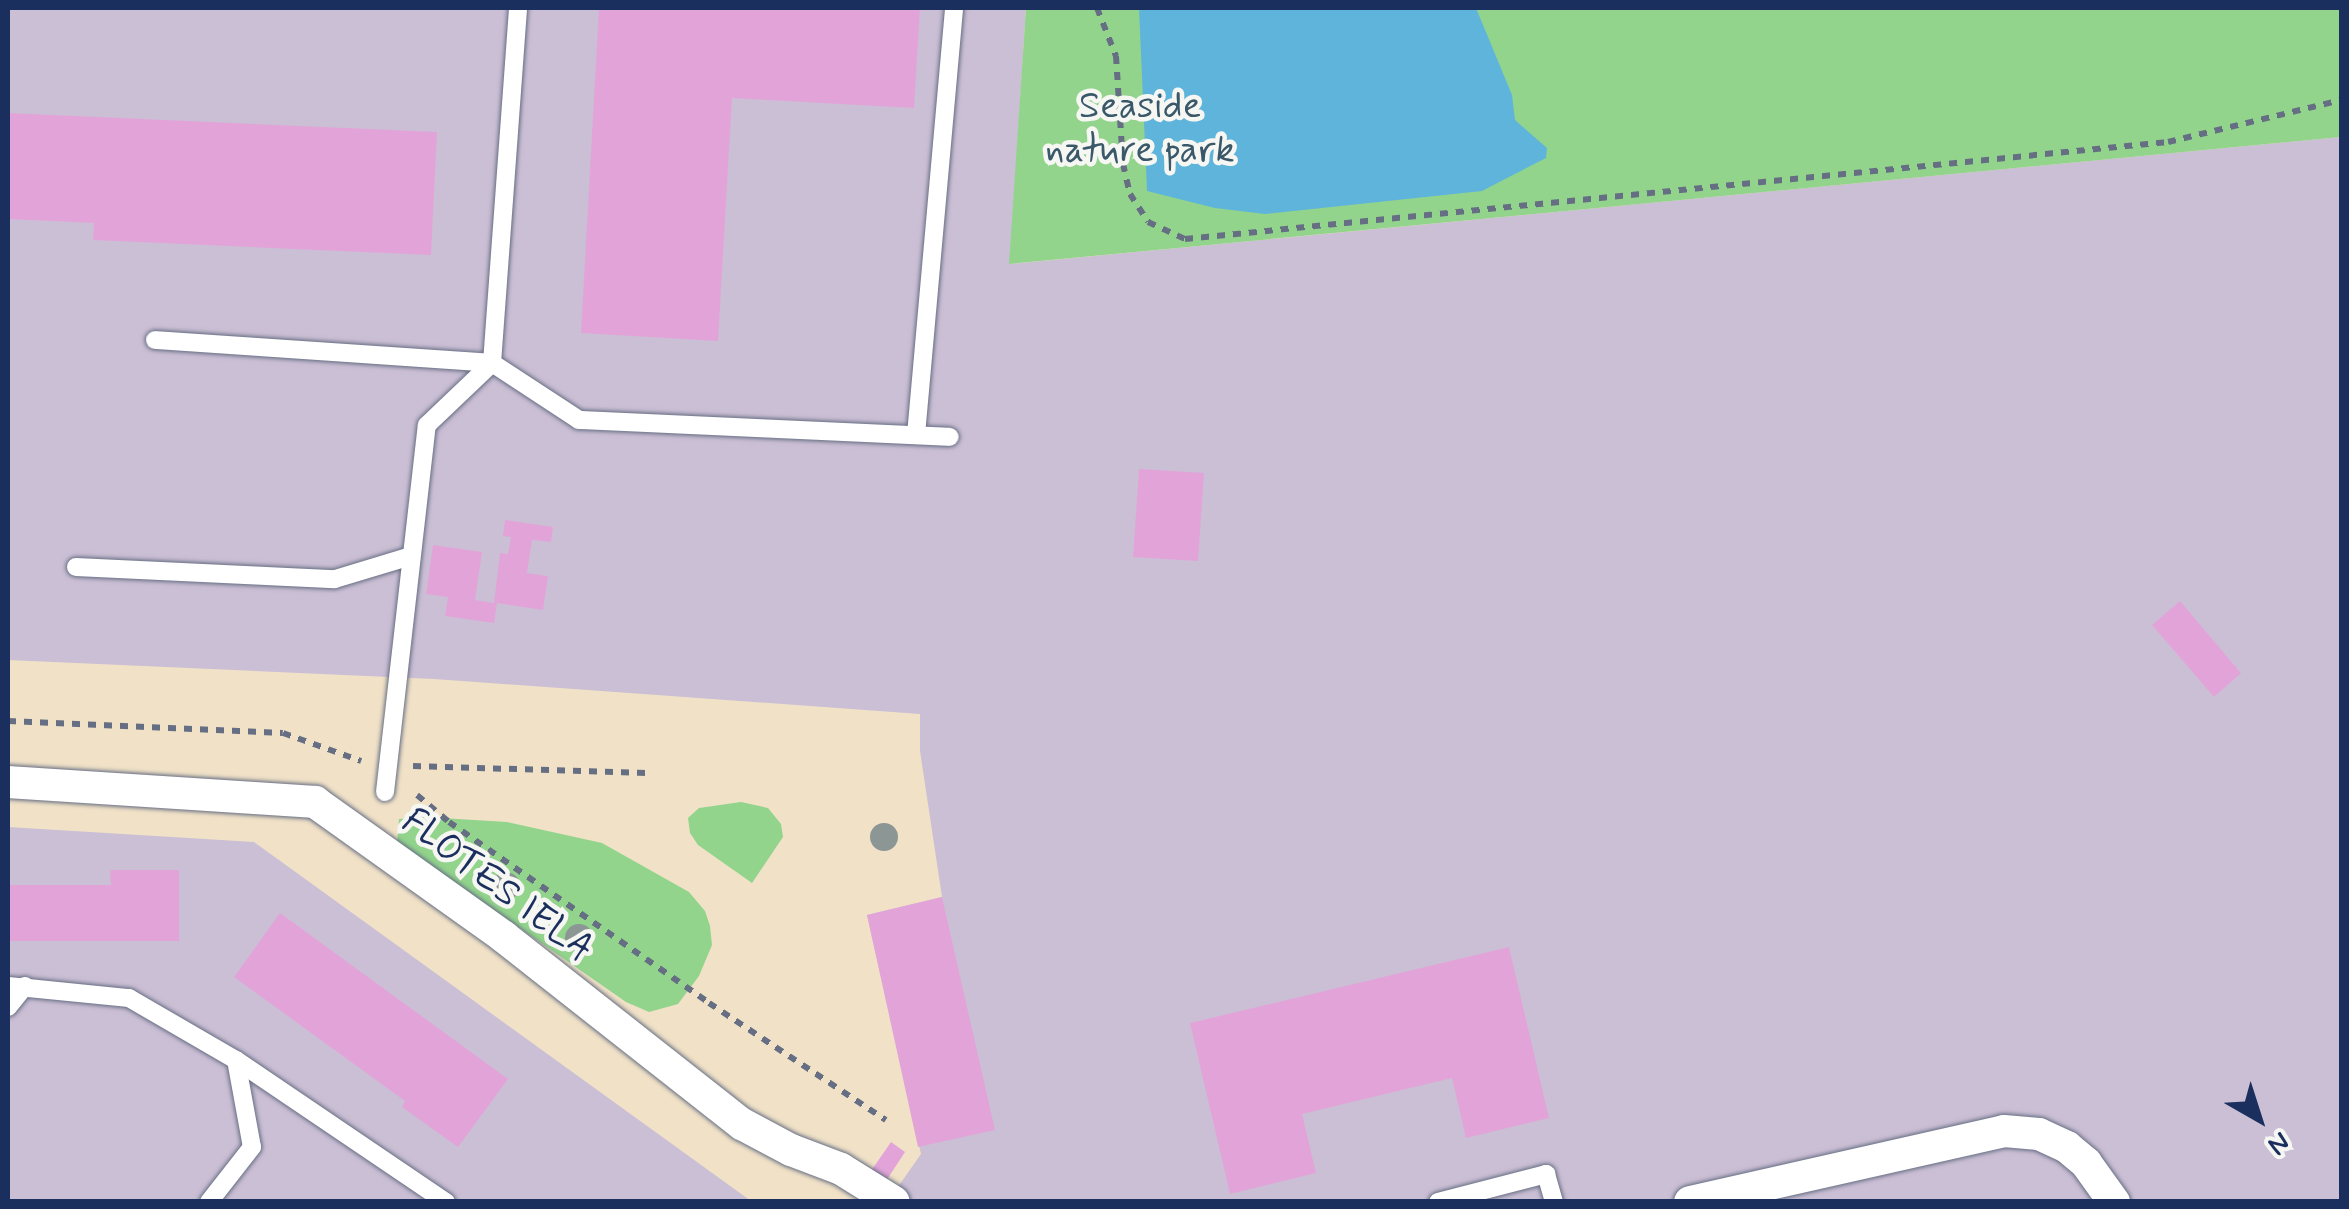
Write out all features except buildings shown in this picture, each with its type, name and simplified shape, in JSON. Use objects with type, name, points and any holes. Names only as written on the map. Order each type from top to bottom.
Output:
[{"type":"street","name":"FLOTES IELA","points":[[8,782],[315,802],[504,937],[742,1124],[790,1150],[841,1169],[892,1200]]},
{"type":"street","points":[[1690,1202],[2004,1131],[2039,1134],[2067,1147],[2086,1163],[2114,1202]]},
{"type":"lane","points":[[385,792],[427,424],[492,364],[518,8]]},
{"type":"lane","points":[[916,435],[954,8]]},
{"type":"lane","points":[[155,340],[492,364],[579,420],[950,437]]},
{"type":"lane","points":[[76,567],[336,580],[411,556]]},
{"type":"lane","points":[[8,1007],[16,986],[129,998],[236,1060],[446,1202]]},
{"type":"lane","points":[[208,1202],[252,1146],[236,1060]]},
{"type":"lane","points":[[1438,1202],[1546,1174],[1554,1202]]},
{"type":"path","points":[[1098,8],[1116,56],[1123,164],[1130,194],[1148,222],[1185,239],[2168,142],[2342,100]]},
{"type":"path","points":[[8,721],[283,733],[364,763],[388,765],[647,773]]},
{"type":"path","points":[[417,795],[449,822],[710,1003],[886,1120]]},
{"type":"shaded area","points":[[8,8],[1026,8],[1010,264],[2341,137],[2341,1201],[888,1201],[921,1154],[867,915],[942,897],[920,751],[920,714],[434,679],[8,660]]},
{"type":"shaded area","points":[[8,827],[254,842],[751,1201],[8,1201]]},
{"type":"green space","name":"Seaside nature park","points":[[1026,8],[2341,8],[2341,137],[1009,264]]},
{"type":"green space","points":[[741,802],[768,808],[781,824],[783,837],[752,883],[698,845],[690,833],[688,818],[699,808]]},
{"type":"green space","points":[[399,819],[507,822],[602,843],[689,892],[705,911],[710,926],[712,945],[699,976],[678,1004],[649,1012],[626,1002],[397,843]]},
{"type":"water","points":[[1139,8],[1476,8],[1512,95],[1515,120],[1547,148],[1546,158],[1482,191],[1265,214],[1215,208],[1147,191]]}]
